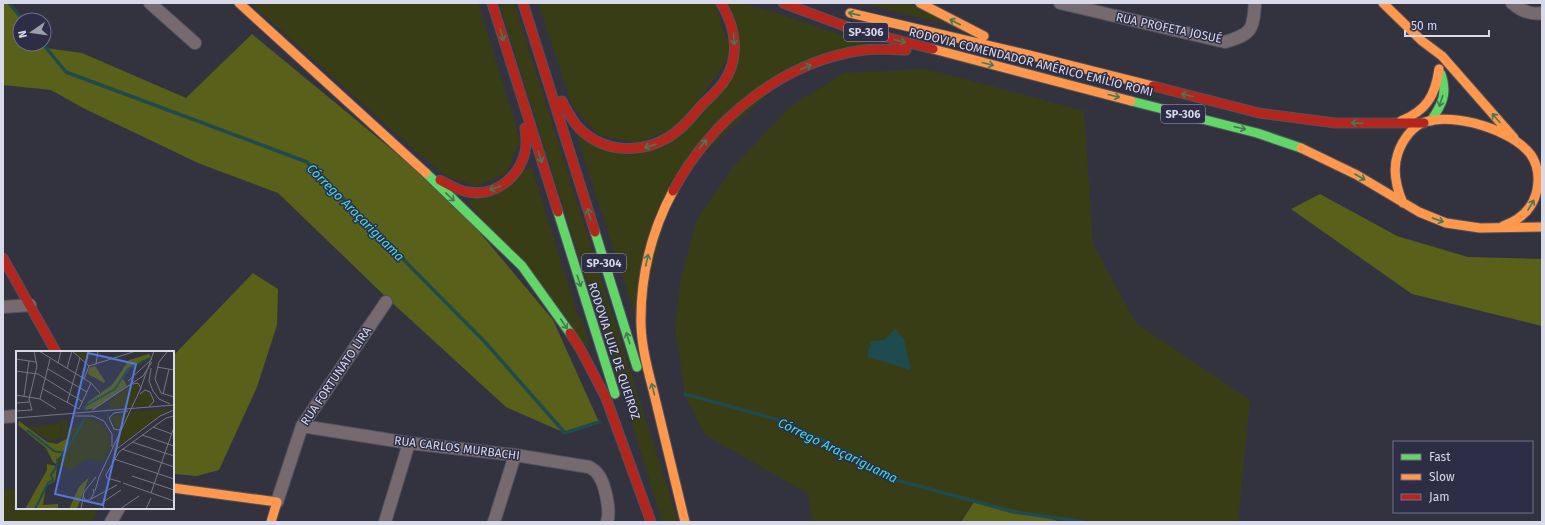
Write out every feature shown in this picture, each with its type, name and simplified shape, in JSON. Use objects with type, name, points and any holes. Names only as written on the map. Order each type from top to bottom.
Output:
[{"type":"main road","points":[[239,3],[422,170],[522,266],[546,298],[581,350],[606,398],[651,522]]},
{"type":"main road","name":"RODOVIA LUIZ DE QUEIROZ","points":[[492,3],[656,522]]},
{"type":"main road","points":[[524,3],[565,109],[573,122],[584,134],[597,142],[611,147],[641,149],[669,138],[683,127],[718,88],[729,73],[734,56],[735,38],[730,18],[721,3]]},
{"type":"main road","name":"RODOVIA LUIZ DE QUEIROZ","points":[[524,3],[685,522]]},
{"type":"main road","name":"RODOVIA COMENDADOR AMÉRICO EMÍLIO ROMI","points":[[783,3],[850,28],[1256,133],[1320,156],[1359,176],[1421,214],[1440,222],[1480,228],[1542,226]]},
{"type":"main road","points":[[802,3],[817,6]]},
{"type":"main road","points":[[920,3],[976,33],[1029,55]]},
{"type":"main road","points":[[1383,3],[1422,41],[1442,56],[1525,149],[1534,162],[1538,175],[1538,188],[1534,202],[1520,218],[1501,227]]},
{"type":"main road","name":"RODOVIA COMENDADOR AMÉRICO EMÍLIO ROMI","points":[[839,11],[1029,55],[1259,113],[1335,123],[1463,121],[1482,125],[1500,132],[1525,149],[1542,158]]},
{"type":"main road","points":[[1422,41],[1439,69],[1444,87],[1443,103],[1427,122]]},
{"type":"main road","points":[[685,522],[650,381],[641,325],[645,272],[652,240],[665,207],[680,176],[711,134],[730,116],[767,87],[796,72],[830,58],[865,50],[895,50],[950,54]]},
{"type":"main road","points":[[422,170],[452,187],[473,193],[487,192],[497,188],[513,178],[525,155],[527,135],[512,66]]},
{"type":"main road","points":[[1396,122],[1416,114],[1424,108],[1431,99],[1435,90],[1439,69]]},
{"type":"main road","name":"RODOVIA COMENDADOR AMÉRICO EMÍLIO ROMI","points":[[1403,203],[1398,193],[1395,181],[1395,164],[1400,147],[1415,128],[1427,122]]},
{"type":"main road","points":[[3,258],[55,351]]},
{"type":"main road","points":[[174,488],[277,502]]},
{"type":"main road","name":"RUA FORTUNATO LIRA","points":[[271,522],[277,502]]},
{"type":"street","points":[[150,3],[195,43]]},
{"type":"street","name":"RUA PROFETA JOSUÉ","points":[[1060,3],[1225,42],[1243,36],[1253,25],[1255,3]]},
{"type":"street","points":[[1512,3],[1518,9],[1528,13],[1542,13]]},
{"type":"street","name":"RUA FORTUNATO LIRA","points":[[277,502],[302,426],[386,302]]},
{"type":"street","points":[[3,307],[30,305]]},
{"type":"street","points":[[3,417],[16,416]]},
{"type":"street","name":"RUA CARLOS MURBACHI","points":[[302,426],[409,443],[515,455],[589,467],[597,473],[603,485],[607,498],[607,522]]},
{"type":"street","points":[[385,522],[409,443]]},
{"type":"street","points":[[494,522],[515,455]]},
{"type":"street","points":[[111,522],[118,509]]},
{"type":"shaded area","points":[[251,3],[478,3],[520,140],[507,173],[476,186],[447,177],[410,146]]},
{"type":"shaded area","points":[[499,3],[514,3],[678,522],[663,522]]},
{"type":"shaded area","points":[[538,3],[715,3],[731,54],[683,123],[639,143],[599,135],[572,105]]},
{"type":"shaded area","points":[[728,3],[742,3],[871,45],[798,66],[675,180],[638,325],[577,134],[629,156],[726,89]]},
{"type":"shaded area","points":[[862,3],[910,3],[950,25]]},
{"type":"shaded area","points":[[927,69],[1084,111],[1093,244],[1136,323],[1250,400],[1238,522],[1050,522],[974,502],[959,522],[812,522],[809,494],[705,435],[685,394],[675,327],[681,277],[697,220],[734,166],[791,106],[844,73]]},
{"type":"shaded area","points":[[531,166],[578,316],[582,319],[591,352],[468,203]]},
{"type":"shaded area","points":[[895,329],[904,339],[911,370],[867,357],[871,341],[884,340]]},
{"type":"shaded area","points":[[16,489],[16,509],[98,509],[91,522],[3,522],[3,490]]},
{"type":"green space","points":[[3,3],[9,3],[16,12],[12,12],[12,52],[52,52],[52,49],[82,53],[186,98],[252,34],[418,171],[476,228],[553,320],[599,422],[565,433],[506,407],[388,299],[278,193],[198,163],[83,108],[51,90],[3,85]]},
{"type":"green space","points":[[1320,194],[1397,236],[1468,257],[1542,259],[1542,326],[1412,294],[1291,209]]},
{"type":"green space","points":[[253,273],[278,289],[277,325],[257,387],[219,470],[197,476],[174,474],[174,355]]},
{"type":"green space","points":[[974,502],[1044,516],[1060,522],[961,522]]},
{"type":"waterway","name":"Córrego Araçariguama","points":[[9,3],[16,12]]},
{"type":"waterway","name":"Córrego Araçariguama","points":[[50,52],[66,72],[307,162],[485,342],[565,433],[599,422]]},
{"type":"waterway","name":"Córrego Araçariguama","points":[[685,394],[783,421],[849,453],[893,479],[1014,512],[1085,522]]},
{"type":"traffic: fast","points":[[1431,121],[1443,99],[1444,87],[1441,74]]},
{"type":"traffic: fast","points":[[1131,101],[1257,133],[1301,148]]},
{"type":"traffic: fast","points":[[426,173],[522,266],[570,333]]},
{"type":"traffic: fast","points":[[558,212],[615,394]]},
{"type":"traffic: fast","points":[[595,232],[637,367]]},
{"type":"traffic: slow","points":[[239,3],[426,173]]},
{"type":"traffic: slow","points":[[920,3],[984,36]]},
{"type":"traffic: slow","points":[[1383,3],[1422,41],[1442,56],[1514,138]]},
{"type":"traffic: slow","points":[[850,13],[1153,86]]},
{"type":"traffic: slow","points":[[933,49],[1131,101]]},
{"type":"traffic: slow","points":[[1401,121],[1417,112],[1428,101],[1435,87],[1439,69]]},
{"type":"traffic: slow","points":[[1403,203],[1398,191],[1395,166],[1400,148],[1408,134],[1420,124],[1425,122],[1451,119],[1467,121],[1482,125],[1511,138],[1531,155],[1535,163],[1538,186],[1532,203],[1525,213],[1515,221],[1503,226]]},
{"type":"traffic: slow","points":[[1301,148],[1357,175],[1419,212],[1446,223],[1480,228],[1542,227]]},
{"type":"traffic: slow","points":[[673,191],[665,207],[648,256],[642,291],[641,326],[646,362],[685,522]]},
{"type":"traffic: slow","points":[[174,488],[277,502],[271,522]]},
{"type":"traffic: jam","points":[[492,3],[558,212]]},
{"type":"traffic: jam","points":[[523,3],[595,232]]},
{"type":"traffic: jam","points":[[562,101],[572,119],[580,129],[590,137],[612,147],[635,148],[647,146],[658,143],[669,137],[679,130],[716,92],[729,73],[734,53],[733,33],[721,3]]},
{"type":"traffic: jam","points":[[783,3],[850,28],[933,49]]},
{"type":"traffic: jam","points":[[673,191],[689,165],[707,141],[729,118],[752,98],[778,81],[805,67],[834,56],[869,49],[906,50]]},
{"type":"traffic: jam","points":[[1153,86],[1259,113],[1335,123],[1424,123]]},
{"type":"traffic: jam","points":[[440,180],[454,188],[478,193],[487,192],[504,184],[517,170],[522,161],[526,146],[525,128]]},
{"type":"traffic: jam","points":[[3,258],[55,351]]},
{"type":"traffic: jam","points":[[570,333],[581,350],[606,398],[651,522]]}]
